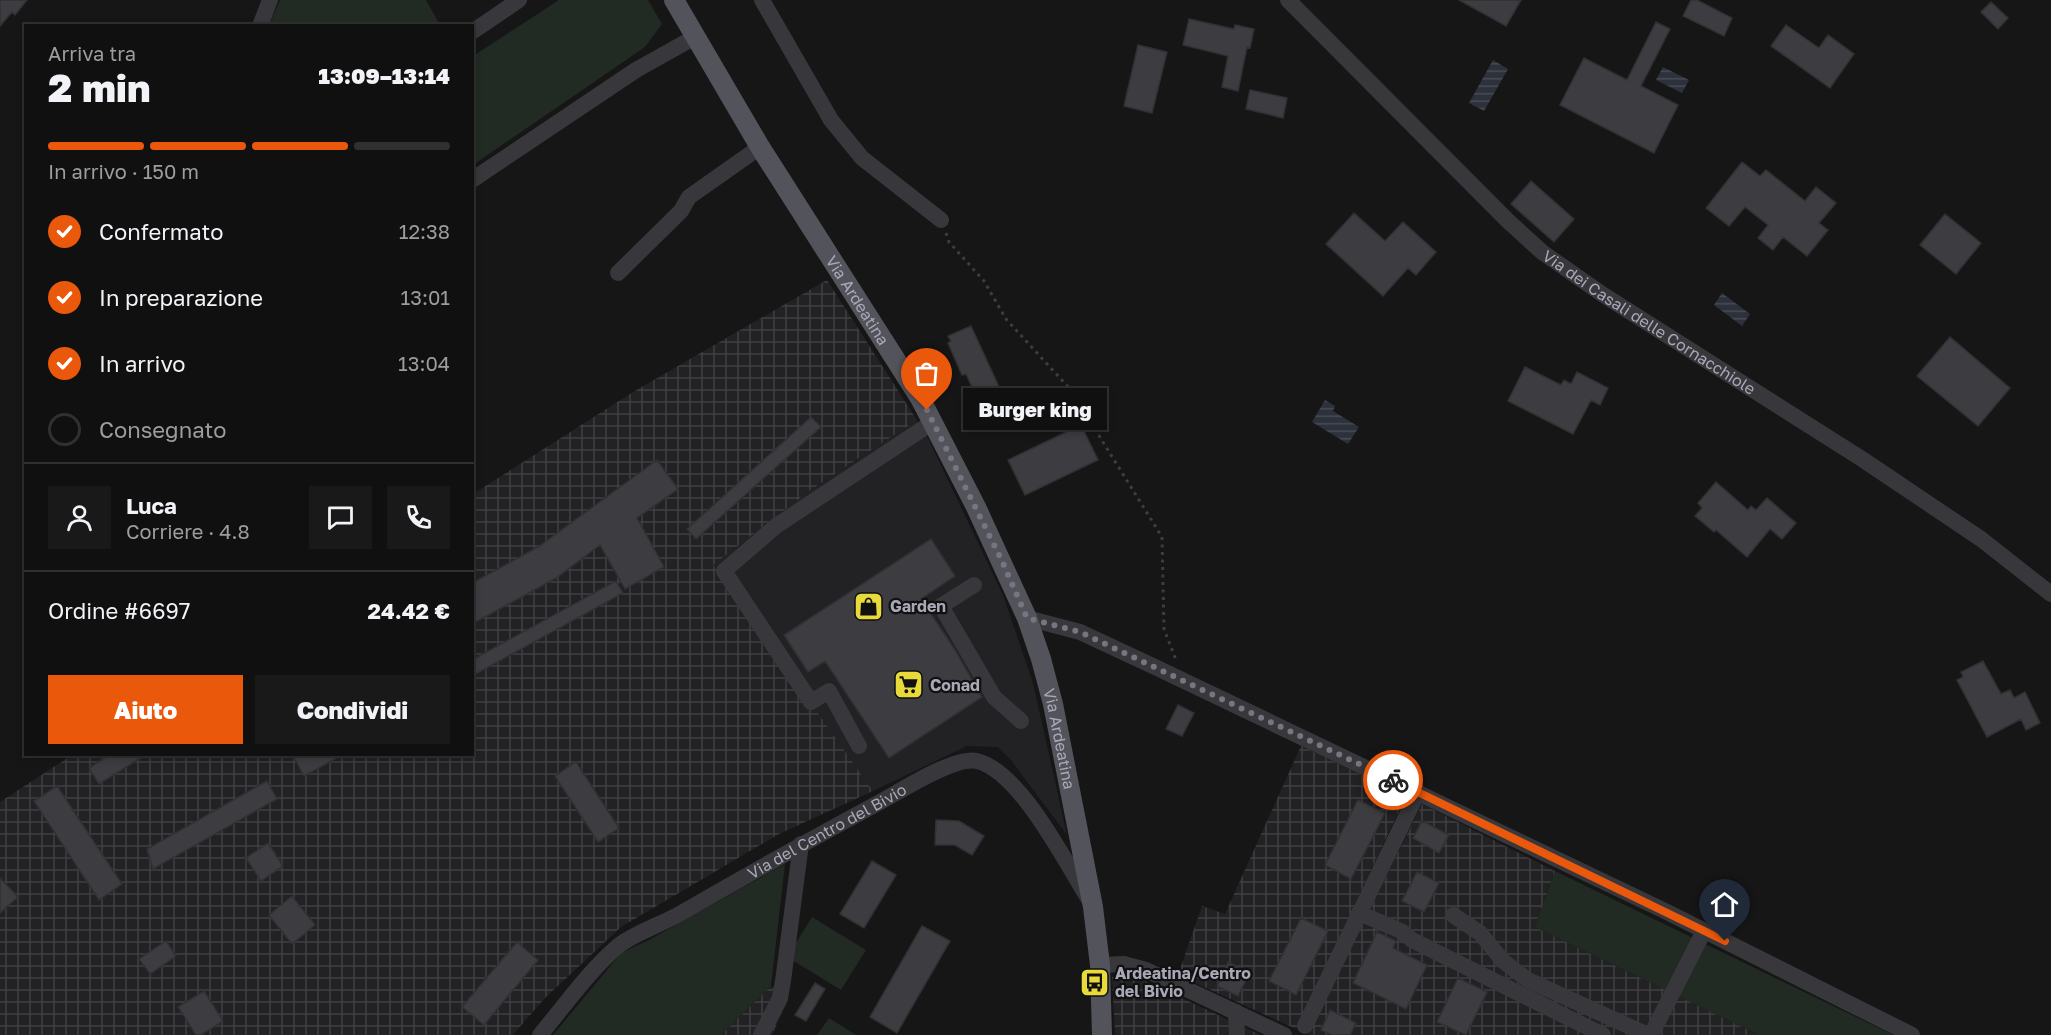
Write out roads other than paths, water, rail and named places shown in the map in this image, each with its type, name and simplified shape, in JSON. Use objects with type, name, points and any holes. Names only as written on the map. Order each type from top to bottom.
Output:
[{"type":"main road","name":"Via Ardeatina","points":[[674,0],[760,147],[933,422],[1002,561],[1027,618],[1053,704],[1093,907],[1100,965],[1102,1035]]},
{"type":"street","points":[[261,24],[270,0]]},
{"type":"street","points":[[474,31],[519,0]]},
{"type":"street","points":[[762,0],[831,120],[862,158],[941,220]]},
{"type":"street","name":"Via dei Casali delle Cornacchiole","points":[[1288,0],[1508,221],[1542,252],[1602,294],[1872,466],[1981,539],[2051,594]]},
{"type":"street","points":[[474,179],[636,70],[695,37]]},
{"type":"street","points":[[618,273],[681,211],[689,197],[760,147]]},
{"type":"street","points":[[859,746],[829,691],[811,702],[724,571],[776,526],[933,422]]},
{"type":"street","points":[[974,585],[941,606],[994,697],[1021,720]]},
{"type":"street","points":[[1027,618],[1080,632],[1185,681],[1704,931],[1912,1035]]},
{"type":"street","name":"Via del Centro del Bivio","points":[[540,1035],[603,960],[621,944],[680,914],[801,844],[930,774],[961,762],[976,761],[994,771],[1007,781],[1038,815],[1093,907]]},
{"type":"street","points":[[1305,1026],[1418,792]]},
{"type":"street","points":[[761,1035],[780,998],[801,844]]},
{"type":"street","points":[[1359,913],[1603,1035]]},
{"type":"street","points":[[1453,915],[1480,933],[1503,961],[1528,980],[1649,1035],[1704,931]]},
{"type":"street","points":[[1100,965],[1124,964],[1146,970],[1284,1035]]},
{"type":"street","points":[[1236,1011],[1237,1035]]},
{"type":"place","name":"Burger king","points":[[927,410]]},
{"type":"place","name":"Garden","points":[[869,606]]},
{"type":"place","name":"Conad","points":[[909,685]]},
{"type":"place","name":"Ardeatina/Centro del Bivio","points":[[1094,982]]}]
